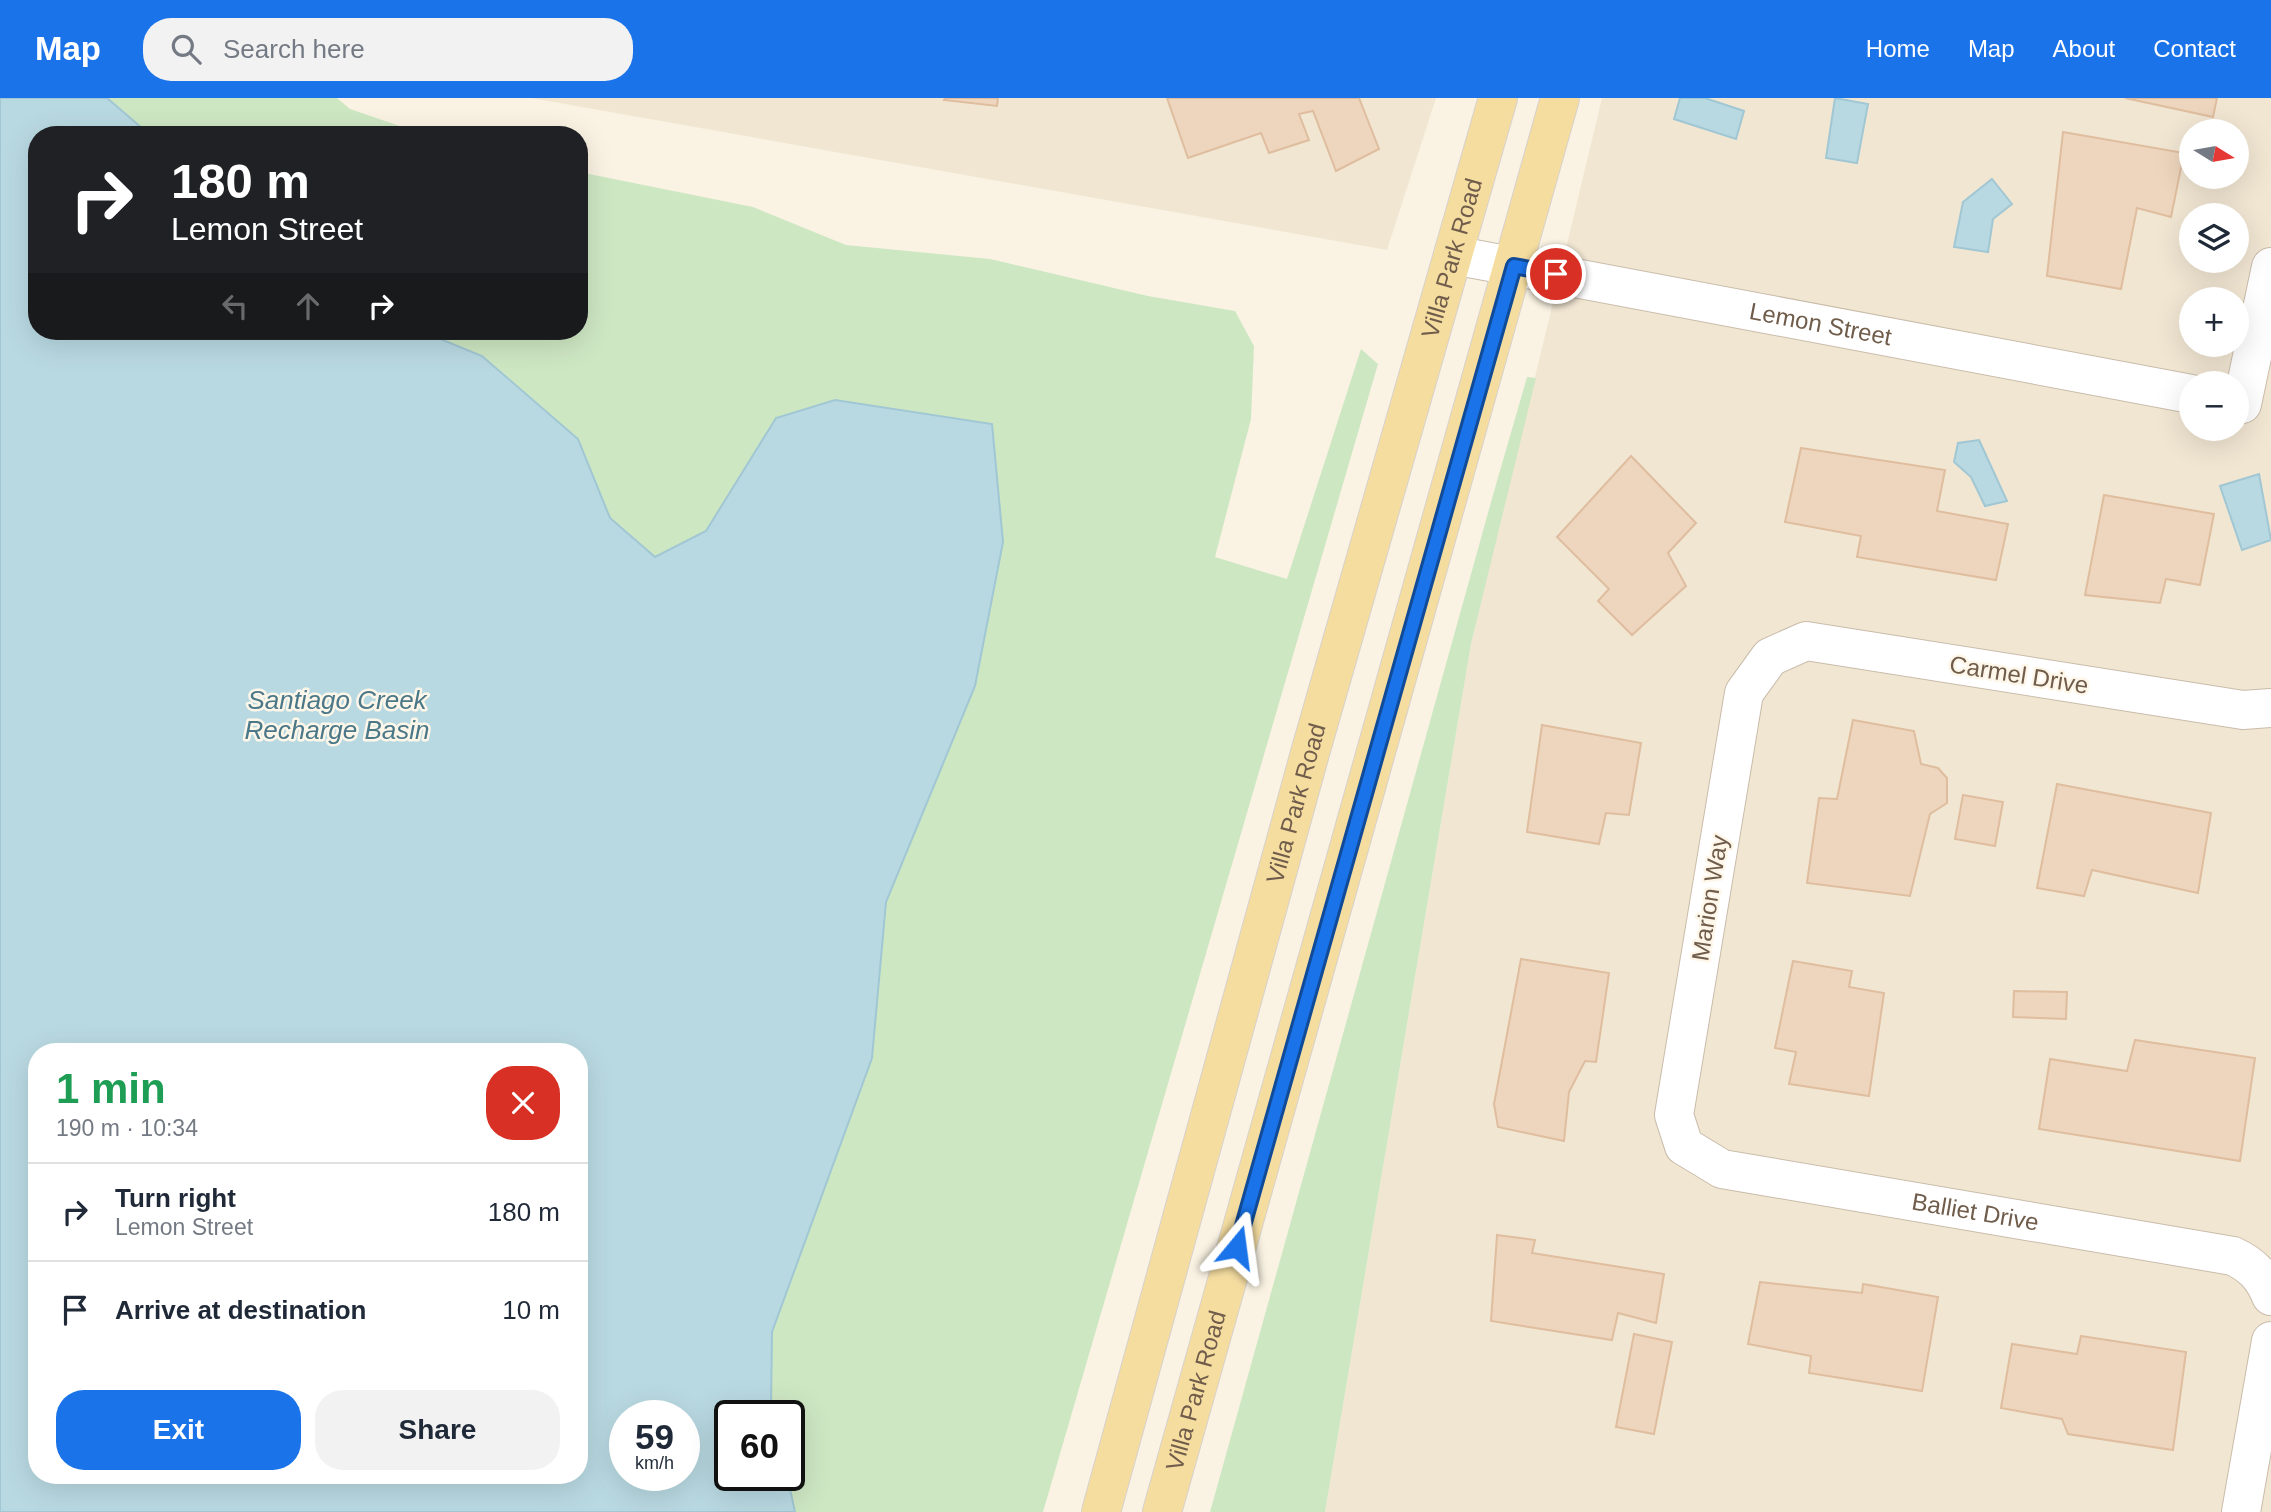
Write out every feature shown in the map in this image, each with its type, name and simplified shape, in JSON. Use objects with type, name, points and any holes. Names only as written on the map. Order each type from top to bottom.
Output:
[{"type":"main road","name":"Villa Park Road","points":[[1101,1512],[1310,753],[1498,98]]},
{"type":"main road","name":"Villa Park Road","points":[[1162,1512],[1560,98]]},
{"type":"street","name":"Lemon Street","points":[[1453,255],[2179,392]]},
{"type":"street","points":[[2250,405],[2271,267]]},
{"type":"street","name":"Carmel Drive","points":[[1770,657],[1806,641],[2243,710],[2271,708]]},
{"type":"street","name":"Marion Way","points":[[1684,1146],[1674,1115],[1744,694],[1770,657]]},
{"type":"street","name":"Balliet Drive","points":[[1684,1146],[1722,1169],[2233,1256],[2248,1263],[2268,1288]]},
{"type":"street","points":[[2241,1512],[2271,1341]]},
{"type":"shaded area","points":[[531,98],[1436,98],[1387,250]]},
{"type":"shaded area","points":[[1602,98],[2271,98],[2271,1512],[1325,1512],[1471,644]]},
{"type":"green space","points":[[107,98],[337,98],[350,109],[400,126],[140,126]]},
{"type":"green space","points":[[588,174],[753,207],[846,245],[990,259],[1148,296],[1235,311],[1254,346],[1251,419],[1215,557],[1287,579],[1361,349],[1378,364],[1043,1512],[795,1512],[790,1491],[805,1491],[805,1400],[771,1400],[772,1332],[872,1058],[886,902],[975,686],[1003,542],[992,424],[907,411],[776,418],[706,531],[655,558],[610,518],[578,439],[482,356],[443,340],[588,340]]},
{"type":"green space","points":[[1527,377],[1536,378],[1471,644],[1325,1512],[1210,1512],[1493,495]]},
{"type":"water","name":"Santiago Creek Recharge Basin","points":[[0,98],[107,98],[140,126],[28,126],[28,340],[443,340],[482,356],[578,439],[610,518],[655,557],[706,531],[776,418],[835,400],[992,424],[1003,542],[975,686],[886,902],[872,1058],[772,1332],[771,1400],[714,1400],[714,1491],[790,1491],[795,1512],[0,1512]]},
{"type":"water","points":[[1680,98],[1705,98],[1744,111],[1736,139],[1674,119]]},
{"type":"water","points":[[1835,98],[1868,104],[1857,163],[1826,158]]},
{"type":"water","points":[[1992,179],[2012,204],[1993,219],[1988,252],[1954,247],[1963,202]]},
{"type":"water","points":[[1979,440],[2007,501],[1985,506],[1971,477],[1954,462],[1958,443]]},
{"type":"water","points":[[2259,474],[2271,540],[2242,550],[2220,486]]},
{"type":"building","points":[[998,98],[997,106],[944,100]]},
{"type":"building","points":[[1167,98],[1359,98],[1379,149],[1336,171],[1313,111],[1299,114],[1309,140],[1269,153],[1261,133],[1188,158]]},
{"type":"building","points":[[2125,98],[2217,98],[2213,117]]},
{"type":"building","points":[[2063,132],[2179,152],[2179,178],[2171,217],[2137,208],[2121,289],[2047,276]]},
{"type":"building","points":[[1801,448],[1945,470],[1937,511],[2008,524],[1996,580],[1857,557],[1861,536],[1785,522]]},
{"type":"building","points":[[1631,456],[1696,523],[1668,553],[1686,586],[1632,635],[1598,601],[1609,589],[1557,537]]},
{"type":"building","points":[[2104,495],[2214,514],[2200,585],[2166,579],[2160,603],[2085,595]]},
{"type":"building","points":[[1853,720],[1914,731],[1921,764],[1938,768],[1947,778],[1947,803],[1930,814],[1910,896],[1807,883],[1819,798],[1837,799]]},
{"type":"building","points":[[1542,725],[1641,743],[1629,815],[1606,813],[1599,844],[1527,832]]},
{"type":"building","points":[[2057,784],[2211,813],[2198,893],[2092,870],[2084,896],[2037,888]]},
{"type":"building","points":[[1963,795],[2003,802],[1995,846],[1955,839]]},
{"type":"building","points":[[1521,959],[1609,973],[1596,1062],[1585,1061],[1569,1092],[1564,1141],[1498,1127],[1494,1104]]},
{"type":"building","points":[[1793,961],[1852,971],[1849,987],[1884,993],[1869,1096],[1789,1084],[1796,1052],[1775,1048]]},
{"type":"building","points":[[2014,991],[2067,992],[2066,1019],[2013,1017]]},
{"type":"building","points":[[2135,1040],[2255,1058],[2240,1161],[2039,1129],[2050,1059],[2127,1071]]},
{"type":"building","points":[[1497,1235],[1535,1240],[1532,1253],[1664,1274],[1656,1323],[1618,1313],[1612,1340],[1491,1321]]},
{"type":"building","points":[[1760,1282],[1862,1293],[1863,1284],[1938,1297],[1922,1391],[1809,1373],[1811,1356],[1748,1344]]},
{"type":"building","points":[[1634,1334],[1672,1342],[1654,1434],[1616,1427]]},
{"type":"building","points":[[2081,1336],[2186,1352],[2173,1450],[2068,1434],[2062,1419],[2001,1408],[2012,1344],[2077,1354]]},
{"type":"route","points":[[1237,1247],[1514,266],[1556,274]]}]
